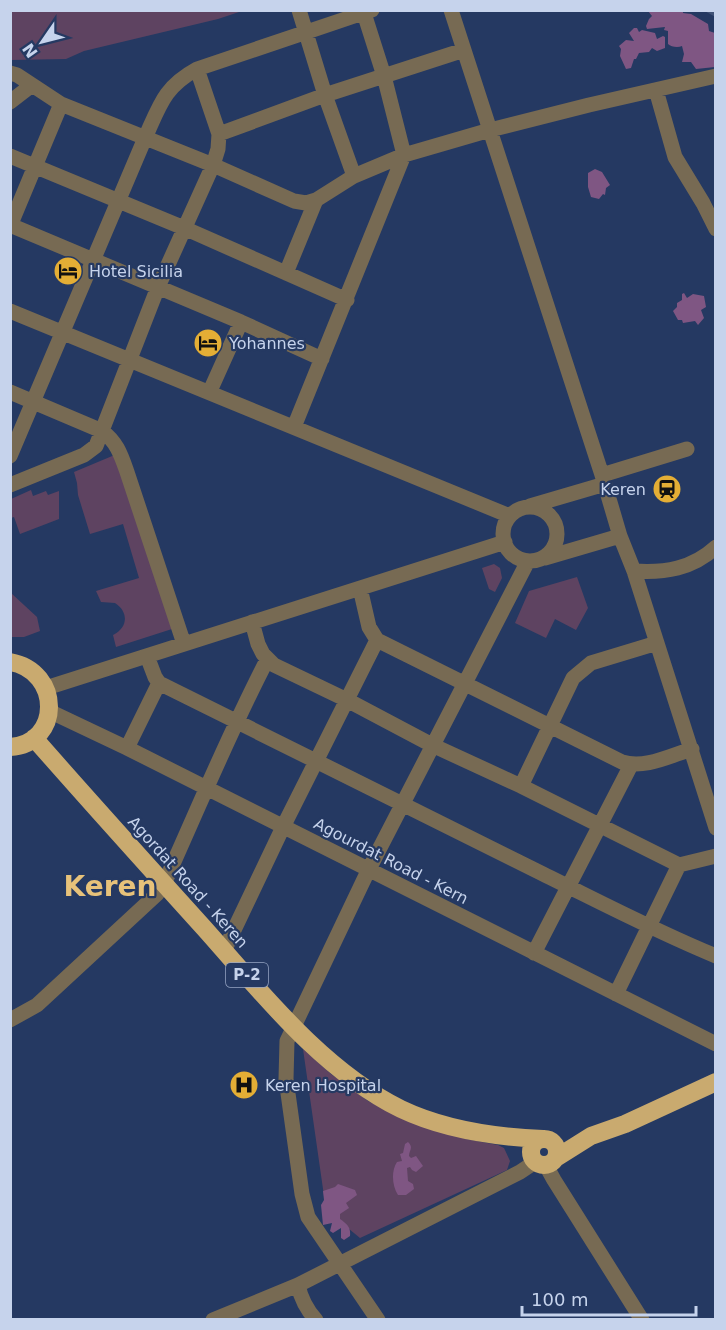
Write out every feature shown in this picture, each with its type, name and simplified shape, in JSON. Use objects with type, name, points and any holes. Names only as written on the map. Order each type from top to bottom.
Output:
[{"type":"highway","points":[[10,662],[36,673],[46,688],[49,699],[49,711],[41,731],[25,744],[10,747]]},
{"type":"highway","name":"Agordat Road - Keren","points":[[34,738],[294,1026],[324,1056],[366,1088],[401,1109],[438,1123],[509,1138],[545,1139],[591,1136],[625,1124],[716,1082]]},
{"type":"highway","name":"P-2","points":[[543,1161],[591,1136]]},
{"type":"highway","points":[[509,1138],[543,1161],[556,1146],[550,1140],[545,1139]]},
{"type":"street","points":[[299,10],[325,95],[354,176]]},
{"type":"street","points":[[452,10],[716,828]]},
{"type":"street","points":[[10,456],[167,91],[176,82],[197,69],[306,34],[366,11],[404,155],[294,427]]},
{"type":"street","points":[[219,134],[325,95],[464,50]]},
{"type":"street","points":[[10,485],[84,455],[96,446],[128,360],[218,149],[219,134],[197,69]]},
{"type":"street","points":[[10,73],[17,75],[61,104],[213,165],[294,201],[306,203],[316,200],[354,176],[404,155],[490,130],[656,90],[713,79]]},
{"type":"street","points":[[10,102],[32,85]]},
{"type":"street","points":[[656,90],[675,157],[716,229]]},
{"type":"street","points":[[61,104],[11,226],[241,322],[322,359]]},
{"type":"street","points":[[10,156],[347,300]]},
{"type":"street","points":[[286,273],[316,200]]},
{"type":"street","points":[[10,311],[210,391],[510,516]]},
{"type":"street","points":[[210,391],[241,322]]},
{"type":"street","points":[[10,392],[102,431],[119,449],[184,644]]},
{"type":"street","points":[[620,536],[535,560],[513,555],[504,542],[504,532],[510,516],[525,508],[687,449]]},
{"type":"street","points":[[378,1320],[308,1217],[302,1194],[286,1079],[285,1052],[287,1041],[368,871],[464,684],[535,560],[554,547],[557,538],[554,522],[542,509],[525,508]]},
{"type":"street","points":[[46,688],[504,542]]},
{"type":"street","points":[[634,571],[656,572],[678,569],[706,556],[716,547]]},
{"type":"street","points":[[360,588],[369,627],[377,640],[550,727],[631,765],[642,765],[692,749]]},
{"type":"street","points":[[252,622],[258,644],[267,660],[432,745],[521,786],[679,865],[716,856]]},
{"type":"street","points":[[224,951],[377,640]]},
{"type":"street","points":[[521,786],[573,678],[591,663],[657,643]]},
{"type":"street","points":[[147,656],[159,683],[317,760],[402,806],[648,926],[716,956]]},
{"type":"street","points":[[10,1020],[37,1005],[157,894],[164,884],[208,789],[236,720],[267,660]]},
{"type":"street","points":[[127,748],[159,683]]},
{"type":"street","name":"Agourdat Road - Kern","points":[[49,711],[716,1044]]},
{"type":"street","points":[[534,953],[631,765]]},
{"type":"street","points":[[616,994],[679,865]]},
{"type":"street","points":[[213,1320],[298,1285],[543,1161],[642,1320]]},
{"type":"street","points":[[298,1285],[301,1299],[316,1320]]},
{"type":"shaded area","points":[[10,11],[242,11],[218,19],[84,51],[66,59],[11,60]]},
{"type":"shaded area","points":[[648,11],[683,11],[708,24],[709,31],[715,33],[715,67],[696,69],[691,62],[682,62],[684,54],[682,46],[675,47],[668,44],[668,31],[664,30],[665,27],[647,29],[646,26],[652,16]]},
{"type":"shaded area","points":[[637,28],[639,32],[642,30],[655,33],[657,39],[665,37],[665,48],[657,51],[652,48],[649,52],[639,53],[631,68],[626,69],[620,56],[619,46],[626,40],[634,41],[629,33]]},
{"type":"shaded area","points":[[595,169],[602,172],[610,185],[606,188],[605,195],[603,194],[599,199],[591,197],[588,187],[588,173]]},
{"type":"shaded area","points":[[684,293],[687,298],[693,294],[704,296],[706,307],[701,310],[704,318],[698,325],[695,321],[683,323],[682,320],[678,320],[673,311],[677,303],[682,300]]},
{"type":"shaded area","points":[[117,454],[172,629],[116,647],[113,635],[124,624],[123,611],[115,603],[101,602],[96,591],[139,578],[123,524],[90,534],[78,495],[74,472]]},
{"type":"shaded area","points":[[31,490],[33,496],[46,491],[48,495],[59,491],[59,519],[20,534],[14,517],[11,518],[11,499]]},
{"type":"shaded area","points":[[494,564],[500,568],[502,578],[495,592],[489,589],[482,568]]},
{"type":"shaded area","points":[[577,577],[588,608],[576,630],[555,619],[546,638],[515,623],[529,591]]},
{"type":"shaded area","points":[[11,593],[37,617],[40,631],[24,637],[11,637]]},
{"type":"shaded area","points":[[303,1049],[331,1074],[368,1101],[399,1117],[466,1139],[504,1148],[510,1161],[507,1170],[360,1238],[326,1210]]},
{"type":"shaded area","points":[[408,1142],[411,1147],[409,1156],[411,1158],[416,1156],[423,1166],[416,1172],[410,1167],[407,1168],[408,1181],[413,1184],[414,1189],[406,1195],[398,1195],[393,1183],[393,1174],[397,1162],[402,1161],[400,1154],[403,1153],[405,1144]]},
{"type":"shaded area","points":[[338,1184],[355,1190],[357,1195],[346,1203],[349,1208],[340,1214],[340,1219],[347,1224],[350,1230],[350,1236],[344,1240],[341,1238],[341,1228],[333,1233],[330,1231],[332,1223],[323,1225],[321,1205],[324,1200],[323,1191]]},
{"type":"waterway","points":[[707,10],[716,15]]},
{"type":"place","name":"Hotel Sicilia","points":[[68,271]]},
{"type":"place","name":"Yohannes","points":[[208,343]]},
{"type":"place","name":"Keren","points":[[667,489]]},
{"type":"place","name":"Keren Hospital","points":[[244,1085]]},
{"type":"district","name":"Keren","points":[[110,886]]}]
